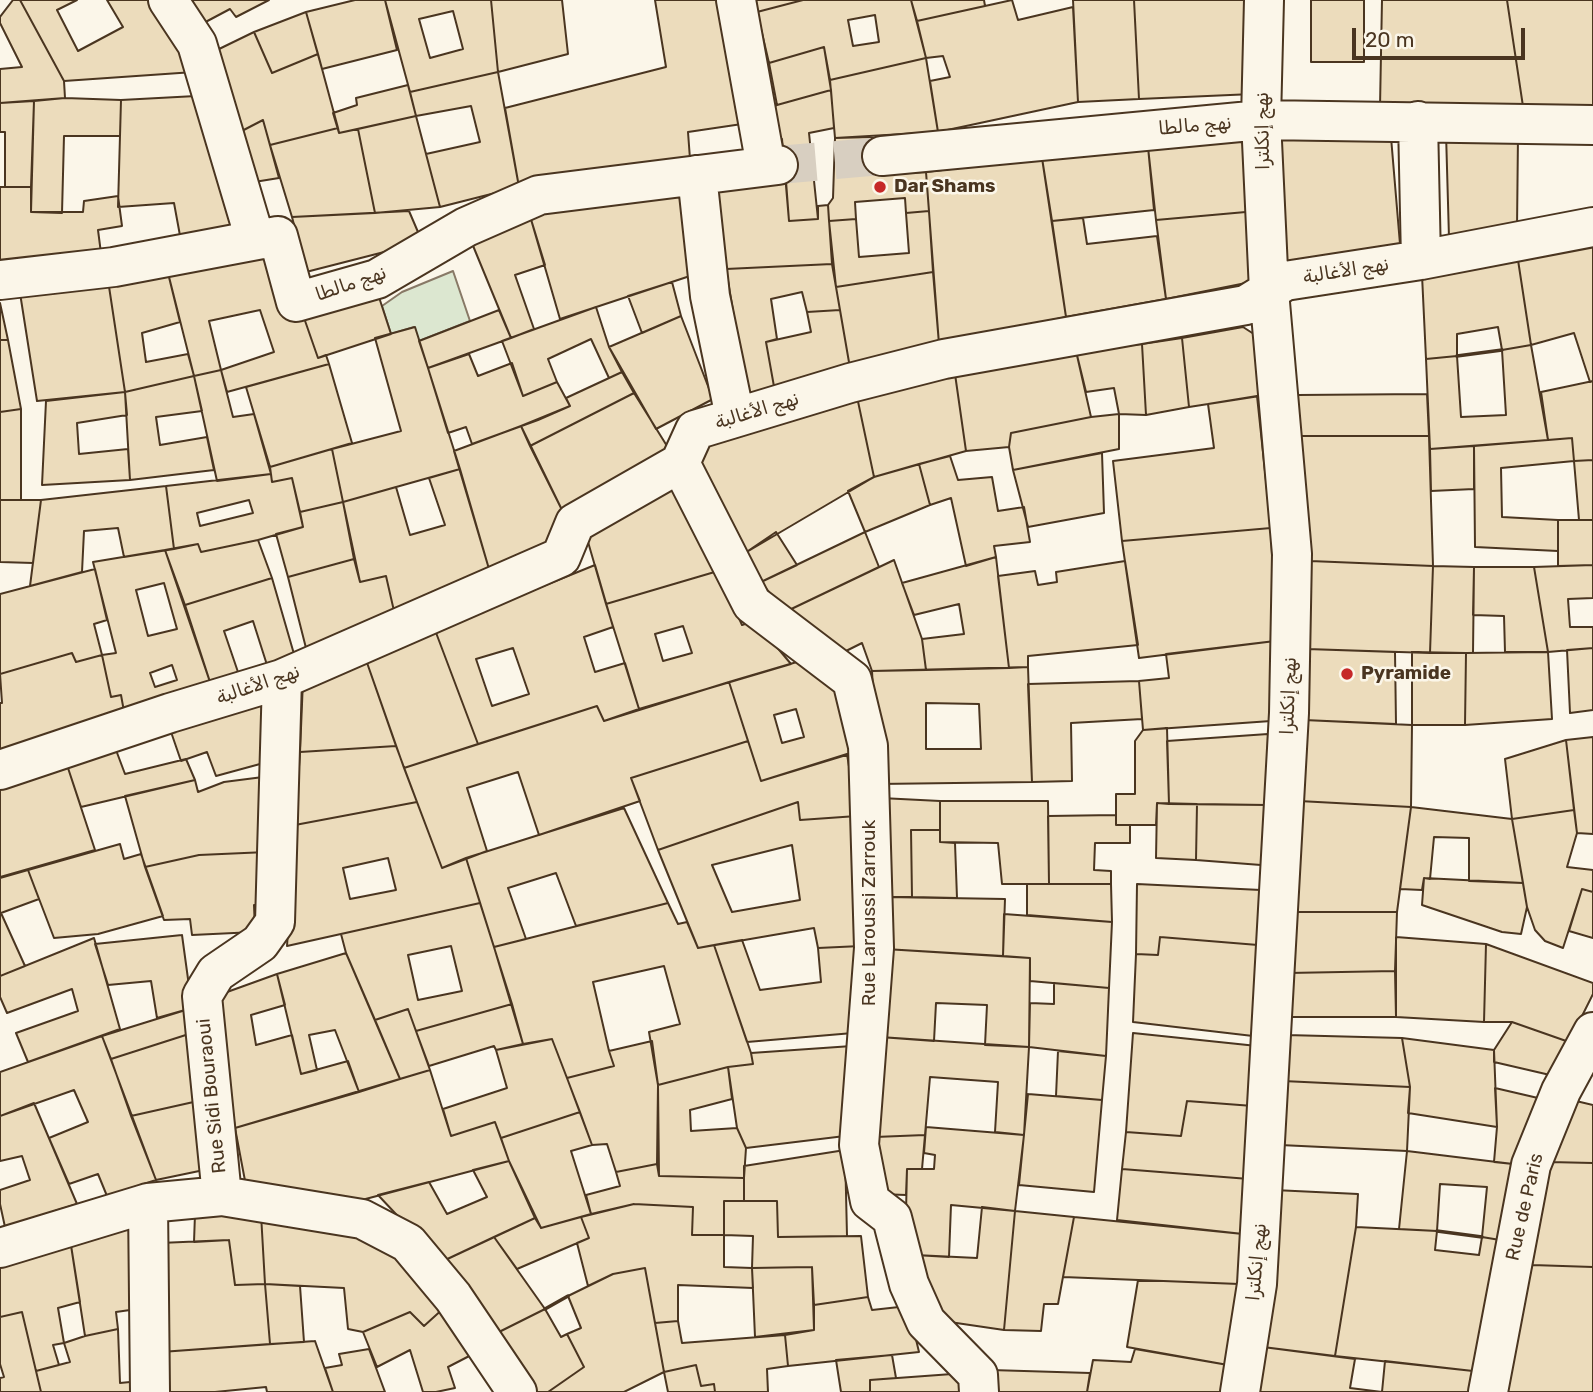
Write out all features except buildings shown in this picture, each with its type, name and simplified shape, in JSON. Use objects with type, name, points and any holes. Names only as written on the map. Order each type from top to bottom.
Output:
[{"type":"street","points":[[168,0],[197,44],[255,239]]},
{"type":"street","name":"نهج مالطا","points":[[0,280],[114,267],[278,236],[296,302],[377,279],[466,227],[539,195],[772,166],[736,0]]},
{"type":"street","name":"نهج إنكلترا","points":[[1240,1392],[1257,1284],[1290,700],[1292,554],[1269,291],[1261,120],[1264,0]]},
{"type":"street","name":"نهج مالطا","points":[[882,156],[1261,120],[1593,125]]},
{"type":"street","points":[[1418,121],[1421,260]]},
{"type":"street","points":[[697,175],[710,296],[736,417]]},
{"type":"street","name":"نهج الأغالبة","points":[[0,770],[170,713],[282,680],[561,557],[575,523],[680,463],[695,430],[850,383],[944,359],[1246,305],[1285,281],[1421,260],[1593,227]]},
{"type":"street","name":"Rue Laroussi Zarrouk","points":[[680,463],[752,604],[852,680],[868,746],[874,947],[859,1146],[870,1201],[892,1217],[909,1284],[926,1322],[978,1375],[979,1392]]},
{"type":"street","name":"Rue Sidi Bouraoui","points":[[0,1248],[148,1203],[222,1196],[202,996],[216,974],[260,943],[275,922],[282,680]]},
{"type":"street","name":"Rue de Paris","points":[[1488,1392],[1531,1165],[1561,1091],[1593,1032]]},
{"type":"street","points":[[222,1196],[362,1219],[408,1244],[453,1297],[517,1392]]},
{"type":"street","points":[[148,1203],[150,1392]]},
{"type":"green space","points":[[453,271],[470,321],[419,341],[414,327],[391,334],[382,306],[402,292]]},
{"type":"tunnel","points":[[778,165],[882,156]]},
{"type":"wall","points":[[1457,356],[1502,350]]},
{"type":"wall","points":[[1437,1231],[1482,1237]]},
{"type":"wall","points":[[545,1309],[568,1296]]},
{"type":"place","name":"Dar Shams","points":[[880,187]]},
{"type":"place","name":"Pyramide","points":[[1347,674]]}]
